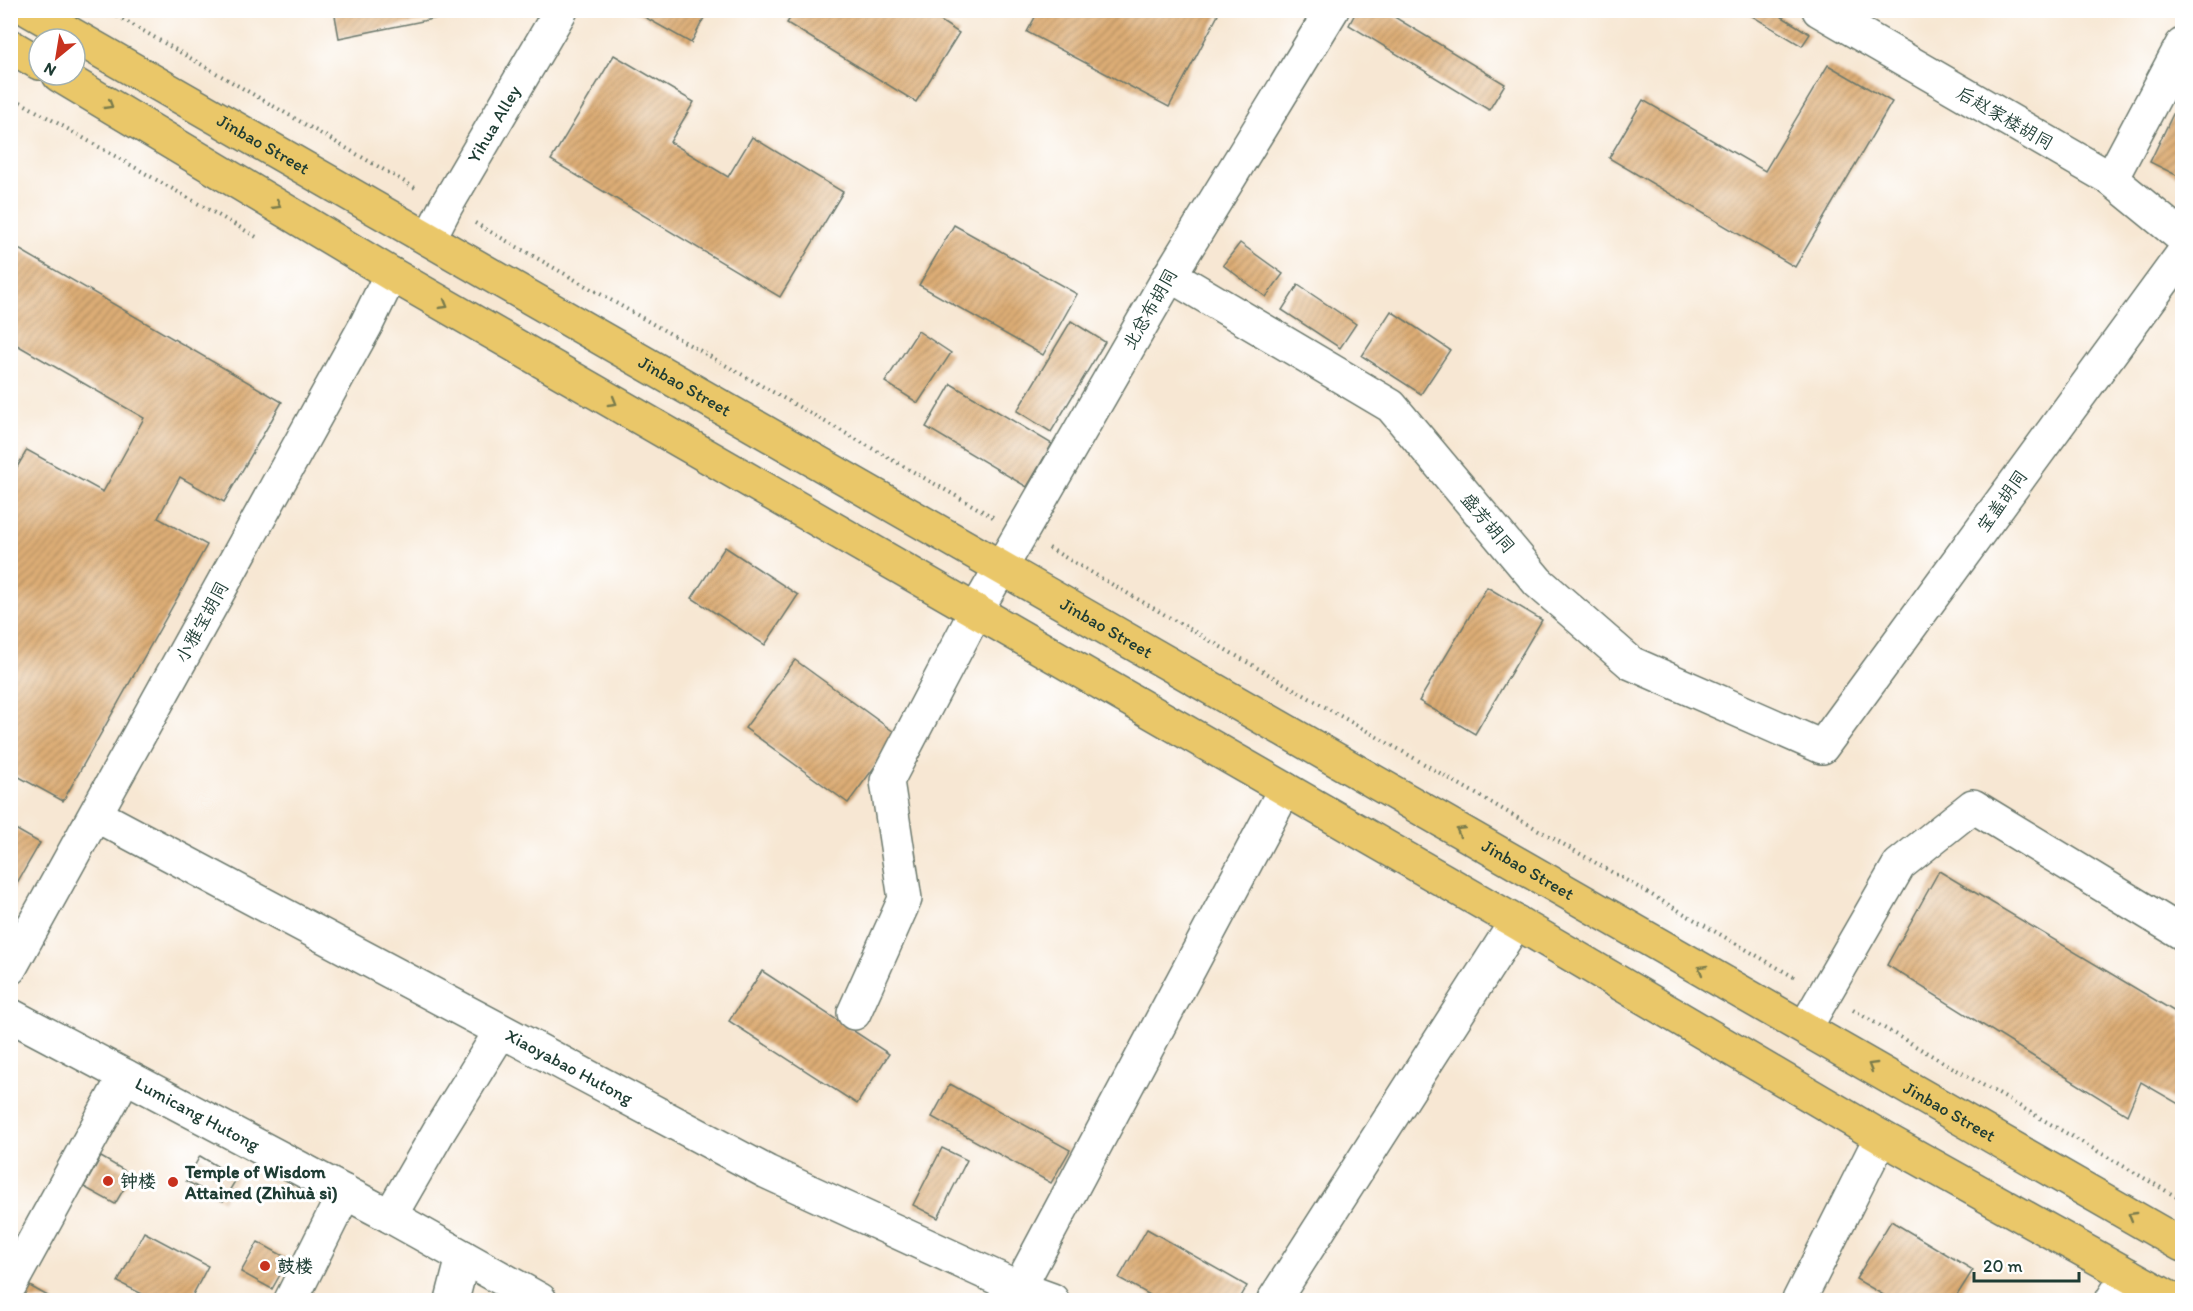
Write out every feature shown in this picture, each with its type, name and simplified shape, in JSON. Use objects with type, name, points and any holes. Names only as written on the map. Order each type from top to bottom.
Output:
[{"type":"main road","name":"Jinbao Street","points":[[29,10],[2182,1245]]},
{"type":"main road","points":[[10,46],[27,56]]},
{"type":"main road","points":[[79,87],[391,274],[1516,922],[1881,1137],[2120,1288],[2174,1300]]},
{"type":"street","name":"Yihua Alley","points":[[429,239],[561,10]]},
{"type":"street","name":"北总布胡同","points":[[854,1013],[904,899],[887,781],[976,611],[1021,532],[1170,275],[1332,10]]},
{"type":"street","name":"后赵家楼胡同","points":[[1819,10],[2111,179],[2182,237]]},
{"type":"street","points":[[2111,179],[2182,45]]},
{"type":"street","name":"宝盖胡同","points":[[1822,747],[2182,255]]},
{"type":"street","name":"小雅宝胡同","points":[[10,968],[366,325],[391,274]]},
{"type":"street","name":"盛芳胡同","points":[[1170,275],[1391,406],[1538,582],[1631,663],[1822,747]]},
{"type":"street","points":[[1019,1288],[1285,789]]},
{"type":"street","points":[[1805,1028],[1899,864],[1973,806],[2182,933]]},
{"type":"street","name":"Xiaoyabao Hutong","points":[[96,815],[767,1172],[1019,1288],[1052,1300]]},
{"type":"street","points":[[1274,1300],[1516,922]]},
{"type":"street","name":"Lumicang Hutong","points":[[10,1015],[390,1216],[540,1300]]},
{"type":"street","points":[[390,1216],[501,1031]]},
{"type":"street","points":[[10,1285],[125,1076]]},
{"type":"street","points":[[1799,1300],[1881,1137]]},
{"type":"street","points":[[291,1300],[345,1192]]},
{"type":"street","points":[[452,1300],[463,1257]]},
{"type":"path","points":[[108,10],[2182,1200]]},
{"type":"building","points":[[334,10],[461,10],[462,13],[339,38]]},
{"type":"building","points":[[632,10],[708,10],[691,43]]},
{"type":"building","points":[[795,10],[924,10],[959,33],[916,102],[787,23]]},
{"type":"building","points":[[1039,10],[1208,10],[1218,15],[1169,107],[1027,32]]},
{"type":"building","points":[[1357,10],[1383,10],[1505,84],[1489,110],[1349,25]]},
{"type":"building","points":[[1742,10],[1771,10],[1810,34],[1802,46]]},
{"type":"building","points":[[614,55],[694,102],[670,142],[728,177],[752,137],[843,192],[780,297],[551,160]]},
{"type":"building","points":[[1828,65],[1892,102],[1795,267],[1609,158],[1643,100],[1765,171]]},
{"type":"building","points":[[2174,112],[2182,116],[2182,178],[2150,162]]},
{"type":"building","points":[[954,225],[1077,294],[1043,355],[919,285]]},
{"type":"building","points":[[1240,243],[1283,274],[1266,297],[1223,265]]},
{"type":"building","points":[[10,244],[282,402],[224,502],[180,477],[158,518],[207,545],[63,801],[10,772],[10,479],[27,450],[103,492],[144,418],[10,341]]},
{"type":"building","points":[[1298,285],[1356,324],[1340,348],[1282,310]]},
{"type":"building","points":[[1391,311],[1450,350],[1421,394],[1362,356]]},
{"type":"building","points":[[1071,321],[1105,342],[1051,432],[1017,411]]},
{"type":"building","points":[[918,331],[951,353],[918,403],[885,382]]},
{"type":"building","points":[[951,384],[1052,444],[1027,487],[926,427]]},
{"type":"building","points":[[725,547],[798,595],[765,645],[692,598]]},
{"type":"building","points":[[1487,587],[1542,620],[1475,734],[1419,701]]},
{"type":"building","points":[[795,660],[898,735],[848,803],[745,728]]},
{"type":"building","points":[[10,826],[40,843],[10,895]]},
{"type":"building","points":[[1939,871],[2182,1016],[2182,1106],[2141,1082],[2127,1115],[1887,965]]},
{"type":"building","points":[[762,971],[889,1054],[857,1104],[729,1021]]},
{"type":"building","points":[[950,1084],[1070,1150],[1051,1183],[932,1117]]},
{"type":"building","points":[[942,1148],[967,1160],[938,1218],[913,1205]]},
{"type":"building","points":[[200,1156],[237,1178],[223,1201],[186,1181]]},
{"type":"building","name":"钟楼","points":[[101,1157],[132,1175],[115,1204],[84,1187]]},
{"type":"building","points":[[1891,1221],[1973,1270],[1954,1300],[1892,1300],[1856,1279]]},
{"type":"building","points":[[1147,1229],[1247,1286],[1239,1300],[1159,1300],[1119,1278]]},
{"type":"building","points":[[144,1232],[208,1266],[190,1300],[154,1300],[118,1282]]},
{"type":"building","name":"鼓楼","points":[[258,1242],[289,1259],[272,1289],[241,1272]]},
{"type":"building","points":[[26,1284],[55,1300],[17,1300]]},
{"type":"place","name":"钟楼","points":[[108,1181]]},
{"type":"place","name":"Temple of Wisdom Attained (Zhìhuà sì)","points":[[173,1182]]},
{"type":"place","name":"鼓楼","points":[[265,1266]]}]
